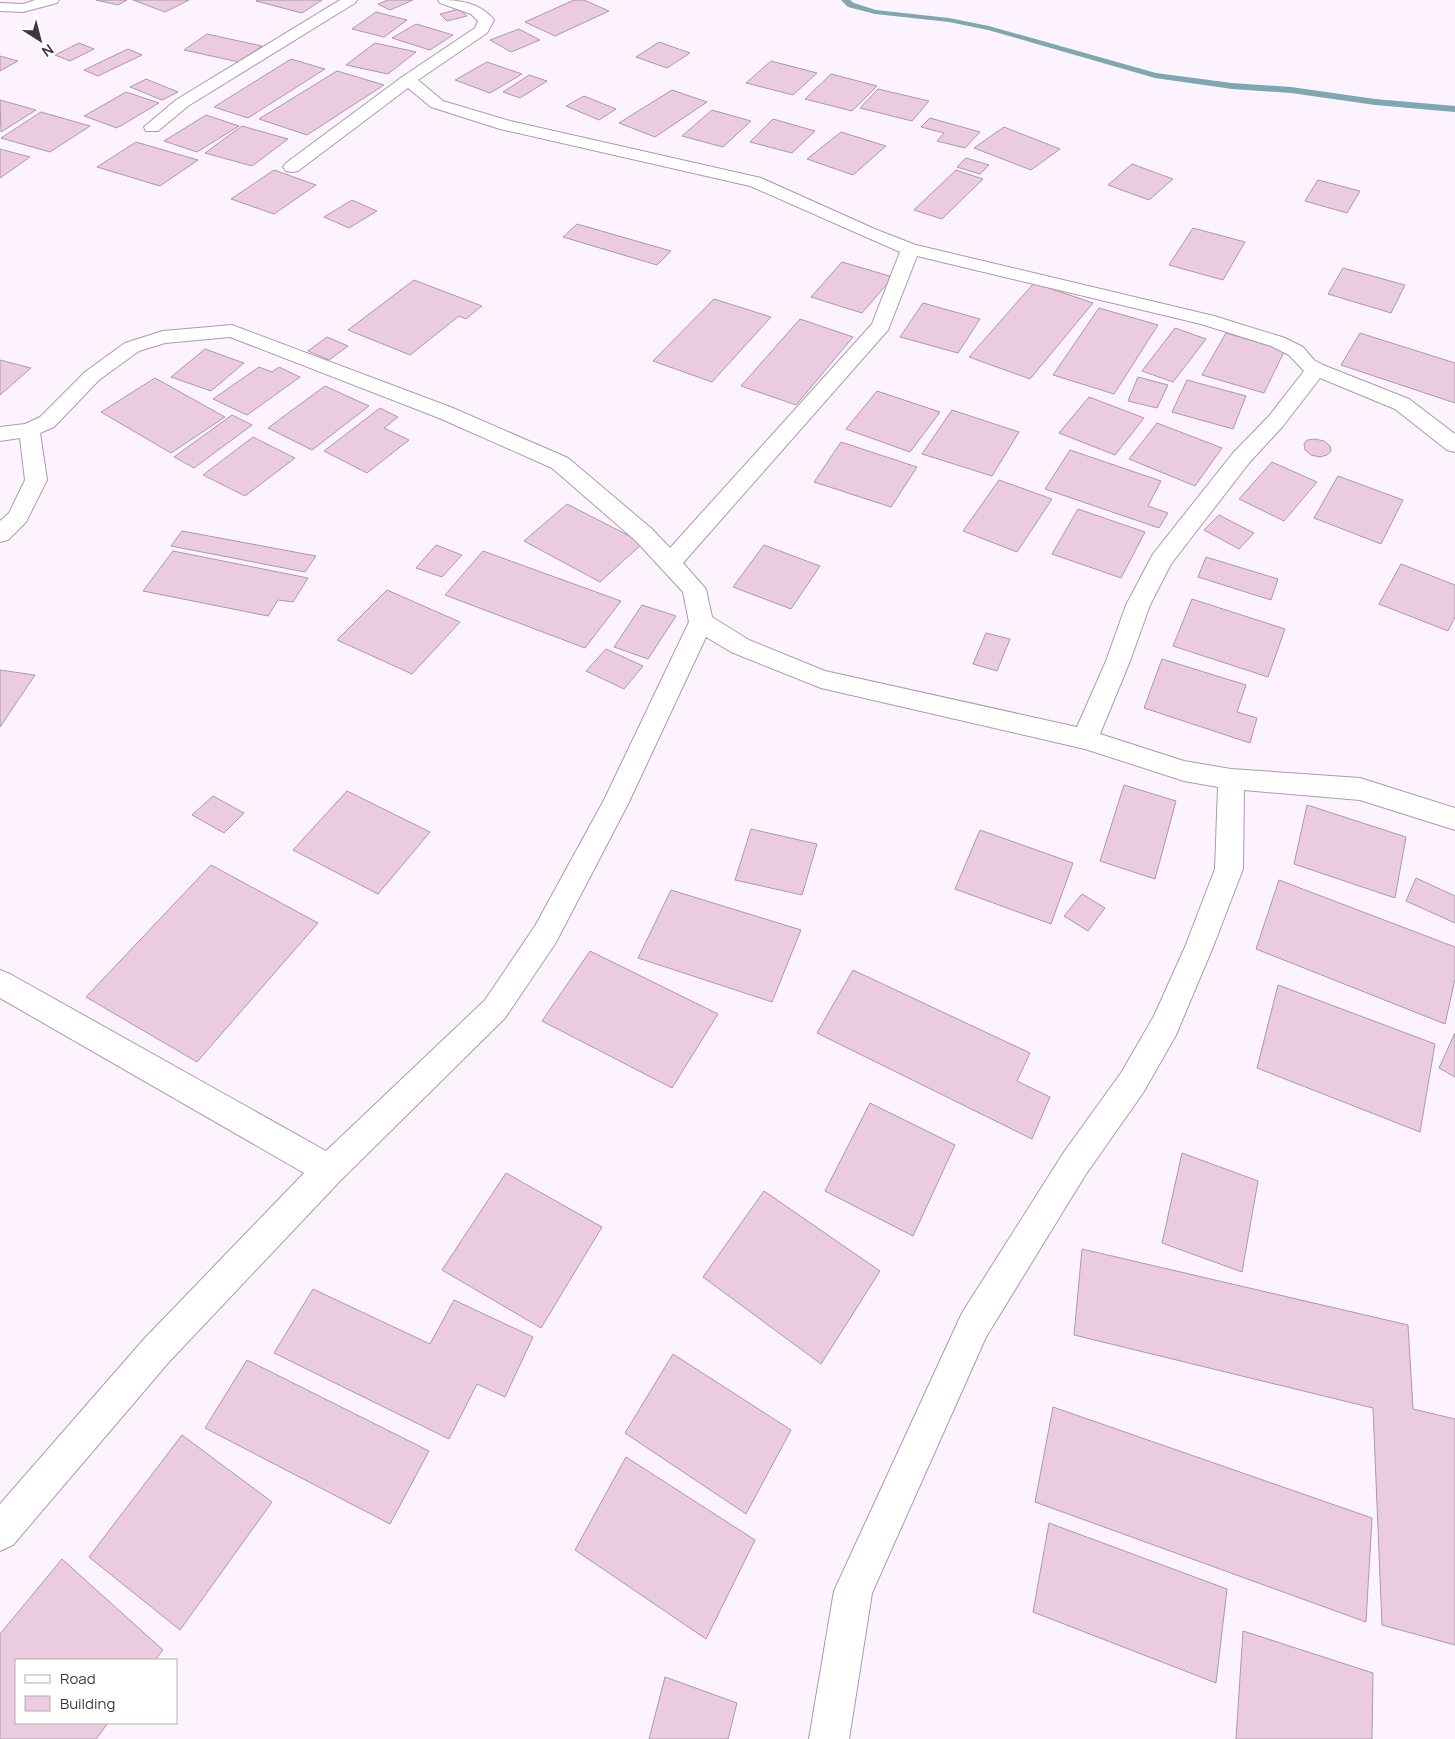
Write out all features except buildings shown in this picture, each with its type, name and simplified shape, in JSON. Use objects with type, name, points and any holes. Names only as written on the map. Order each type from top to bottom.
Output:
[{"type":"street","points":[[0,7],[8,9],[23,8],[52,0]]},
{"type":"street","points":[[152,127],[182,103],[350,0]]},
{"type":"street","points":[[292,167],[408,80],[482,30],[486,20],[476,11],[445,0]]},
{"type":"street","points":[[408,80],[437,104],[506,125],[755,182],[787,194],[878,238],[910,249],[1207,320],[1278,342],[1296,352],[1307,364],[1316,369],[1402,404],[1455,445]]},
{"type":"street","points":[[670,563],[880,326],[910,249]]},
{"type":"street","points":[[0,434],[29,430],[47,422],[92,376],[132,347],[164,337],[232,331],[446,413],[560,463],[644,535],[694,589],[700,622],[615,804],[545,935],[495,1009],[329,1170],[156,1351],[0,1532]]},
{"type":"street","points":[[1085,739],[1118,661],[1138,605],[1161,560],[1241,458],[1276,421],[1316,369]]},
{"type":"street","points":[[0,534],[18,517],[36,480],[29,430]]},
{"type":"street","points":[[700,622],[740,646],[821,679],[1085,739],[1184,771],[1231,779],[1360,789],[1455,819]]},
{"type":"street","points":[[829,1739],[853,1591],[974,1325],[1075,1163],[1132,1083],[1165,1025],[1199,947],[1229,869],[1231,779]]},
{"type":"street","points":[[0,983],[329,1170]]},
{"type":"waterway","points":[[845,0],[851,5],[875,12],[949,20],[989,28],[1155,75],[1232,86],[1291,90],[1375,102],[1455,109]]}]
